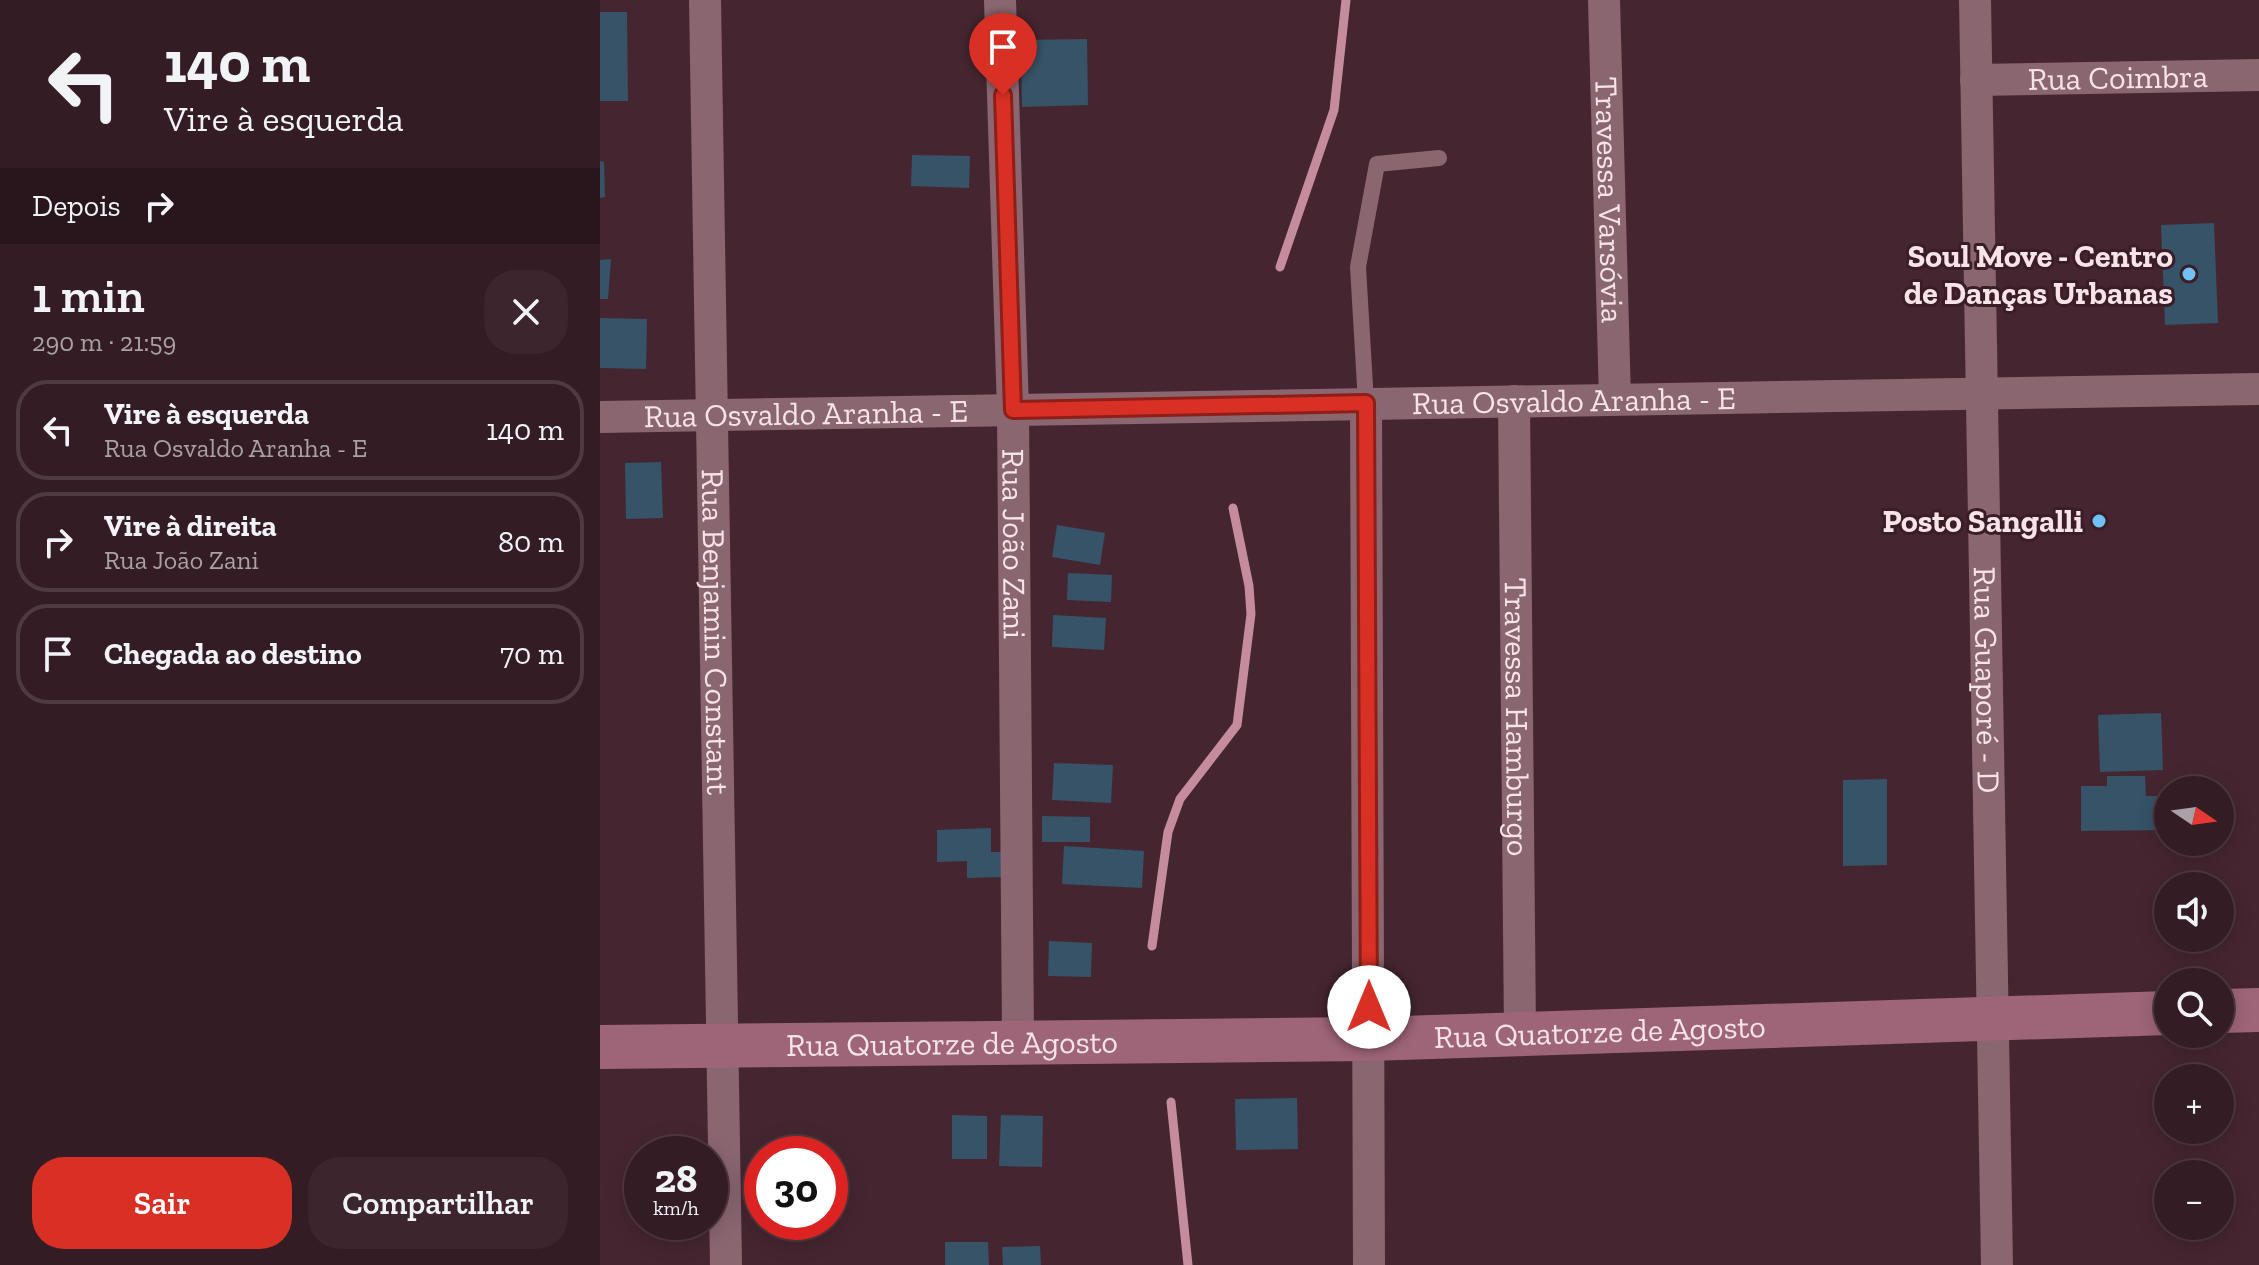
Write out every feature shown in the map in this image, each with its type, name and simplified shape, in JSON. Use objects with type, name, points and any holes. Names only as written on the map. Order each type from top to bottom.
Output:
[{"type":"street","name":"Rua Benjamin Constant","points":[[705,0],[726,1265]]},
{"type":"street","name":"Rua João Zani","points":[[1000,0],[1013,410],[1018,1040]]},
{"type":"street","name":"Travessa Varsóvia","points":[[1604,0],[1615,399]]},
{"type":"street","name":"Rua Guaporé - D","points":[[1975,0],[1997,1265]]},
{"type":"street","name":"Rua Coimbra","points":[[1976,80],[2259,75]]},
{"type":"street","name":"Rua Osvaldo Aranha - E","points":[[600,417],[2259,389]]},
{"type":"street","name":"Travessa Hamburgo","points":[[1514,401],[1520,1032]]},
{"type":"street","points":[[1366,403],[1369,1265]]},
{"type":"street","points":[[2234,1011],[2259,1010]]},
{"type":"street","name":"Rua Quatorze de Agosto","points":[[600,1047],[1018,1040],[1369,1039],[2154,1013]]},
{"type":"lane","points":[[1366,403],[1358,267],[1377,164],[1439,158]]},
{"type":"building","points":[[600,12],[627,12],[628,101],[600,101]]},
{"type":"building","points":[[1087,39],[1088,105],[1022,107],[1021,40]]},
{"type":"building","points":[[912,155],[970,156],[969,188],[911,186]]},
{"type":"building","points":[[600,161],[604,162],[605,197],[600,198]]},
{"type":"building","name":"Soul Move - Centro de Danças Urbanas","points":[[2214,223],[2218,323],[2165,325],[2161,225]]},
{"type":"building","points":[[611,259],[608,299],[600,299],[600,260]]},
{"type":"building","points":[[600,318],[647,319],[646,369],[600,368]]},
{"type":"building","points":[[661,462],[663,518],[626,519],[625,463]]},
{"type":"building","points":[[1057,525],[1105,533],[1100,565],[1052,557]]},
{"type":"building","points":[[1068,573],[1112,575],[1111,602],[1067,600]]},
{"type":"building","points":[[1053,615],[1106,618],[1104,650],[1052,647]]},
{"type":"building","points":[[2161,713],[2163,770],[2100,772],[2098,715]]},
{"type":"building","points":[[1054,763],[1113,765],[1111,803],[1052,800]]},
{"type":"building","points":[[2107,776],[2145,776],[2146,796],[2154,796],[2154,830],[2081,831],[2081,786],[2107,786]]},
{"type":"building","points":[[1887,779],[1887,865],[1843,866],[1843,780]]},
{"type":"building","points":[[1042,816],[1090,817],[1090,842],[1042,842]]},
{"type":"building","points":[[991,828],[991,852],[1001,852],[1001,877],[967,878],[967,861],[937,862],[937,830]]},
{"type":"building","points":[[1064,846],[1144,851],[1142,888],[1062,884]]},
{"type":"building","points":[[1049,941],[1092,943],[1091,977],[1048,976]]},
{"type":"building","points":[[1297,1098],[1298,1149],[1236,1150],[1235,1099]]},
{"type":"building","points":[[952,1115],[987,1116],[987,1159],[952,1159]]},
{"type":"building","points":[[1001,1115],[1043,1116],[1042,1167],[999,1166]]},
{"type":"building","points":[[945,1242],[988,1242],[989,1265],[945,1265]]},
{"type":"building","points":[[1040,1246],[1041,1265],[1003,1265],[1002,1247]]},
{"type":"waterway","points":[[1280,267],[1334,110],[1346,0]]},
{"type":"waterway","points":[[1152,946],[1168,832],[1180,799],[1237,725],[1251,614],[1249,586],[1233,508]]},
{"type":"waterway","points":[[1171,1102],[1188,1265]]},
{"type":"place","name":"Soul Move - Centro de Danças Urbanas","points":[[2189,274]]},
{"type":"place","name":"Posto Sangalli","points":[[2099,521]]},
{"type":"route","points":[[1003,95],[1013,410],[1366,403],[1369,1007]]}]
